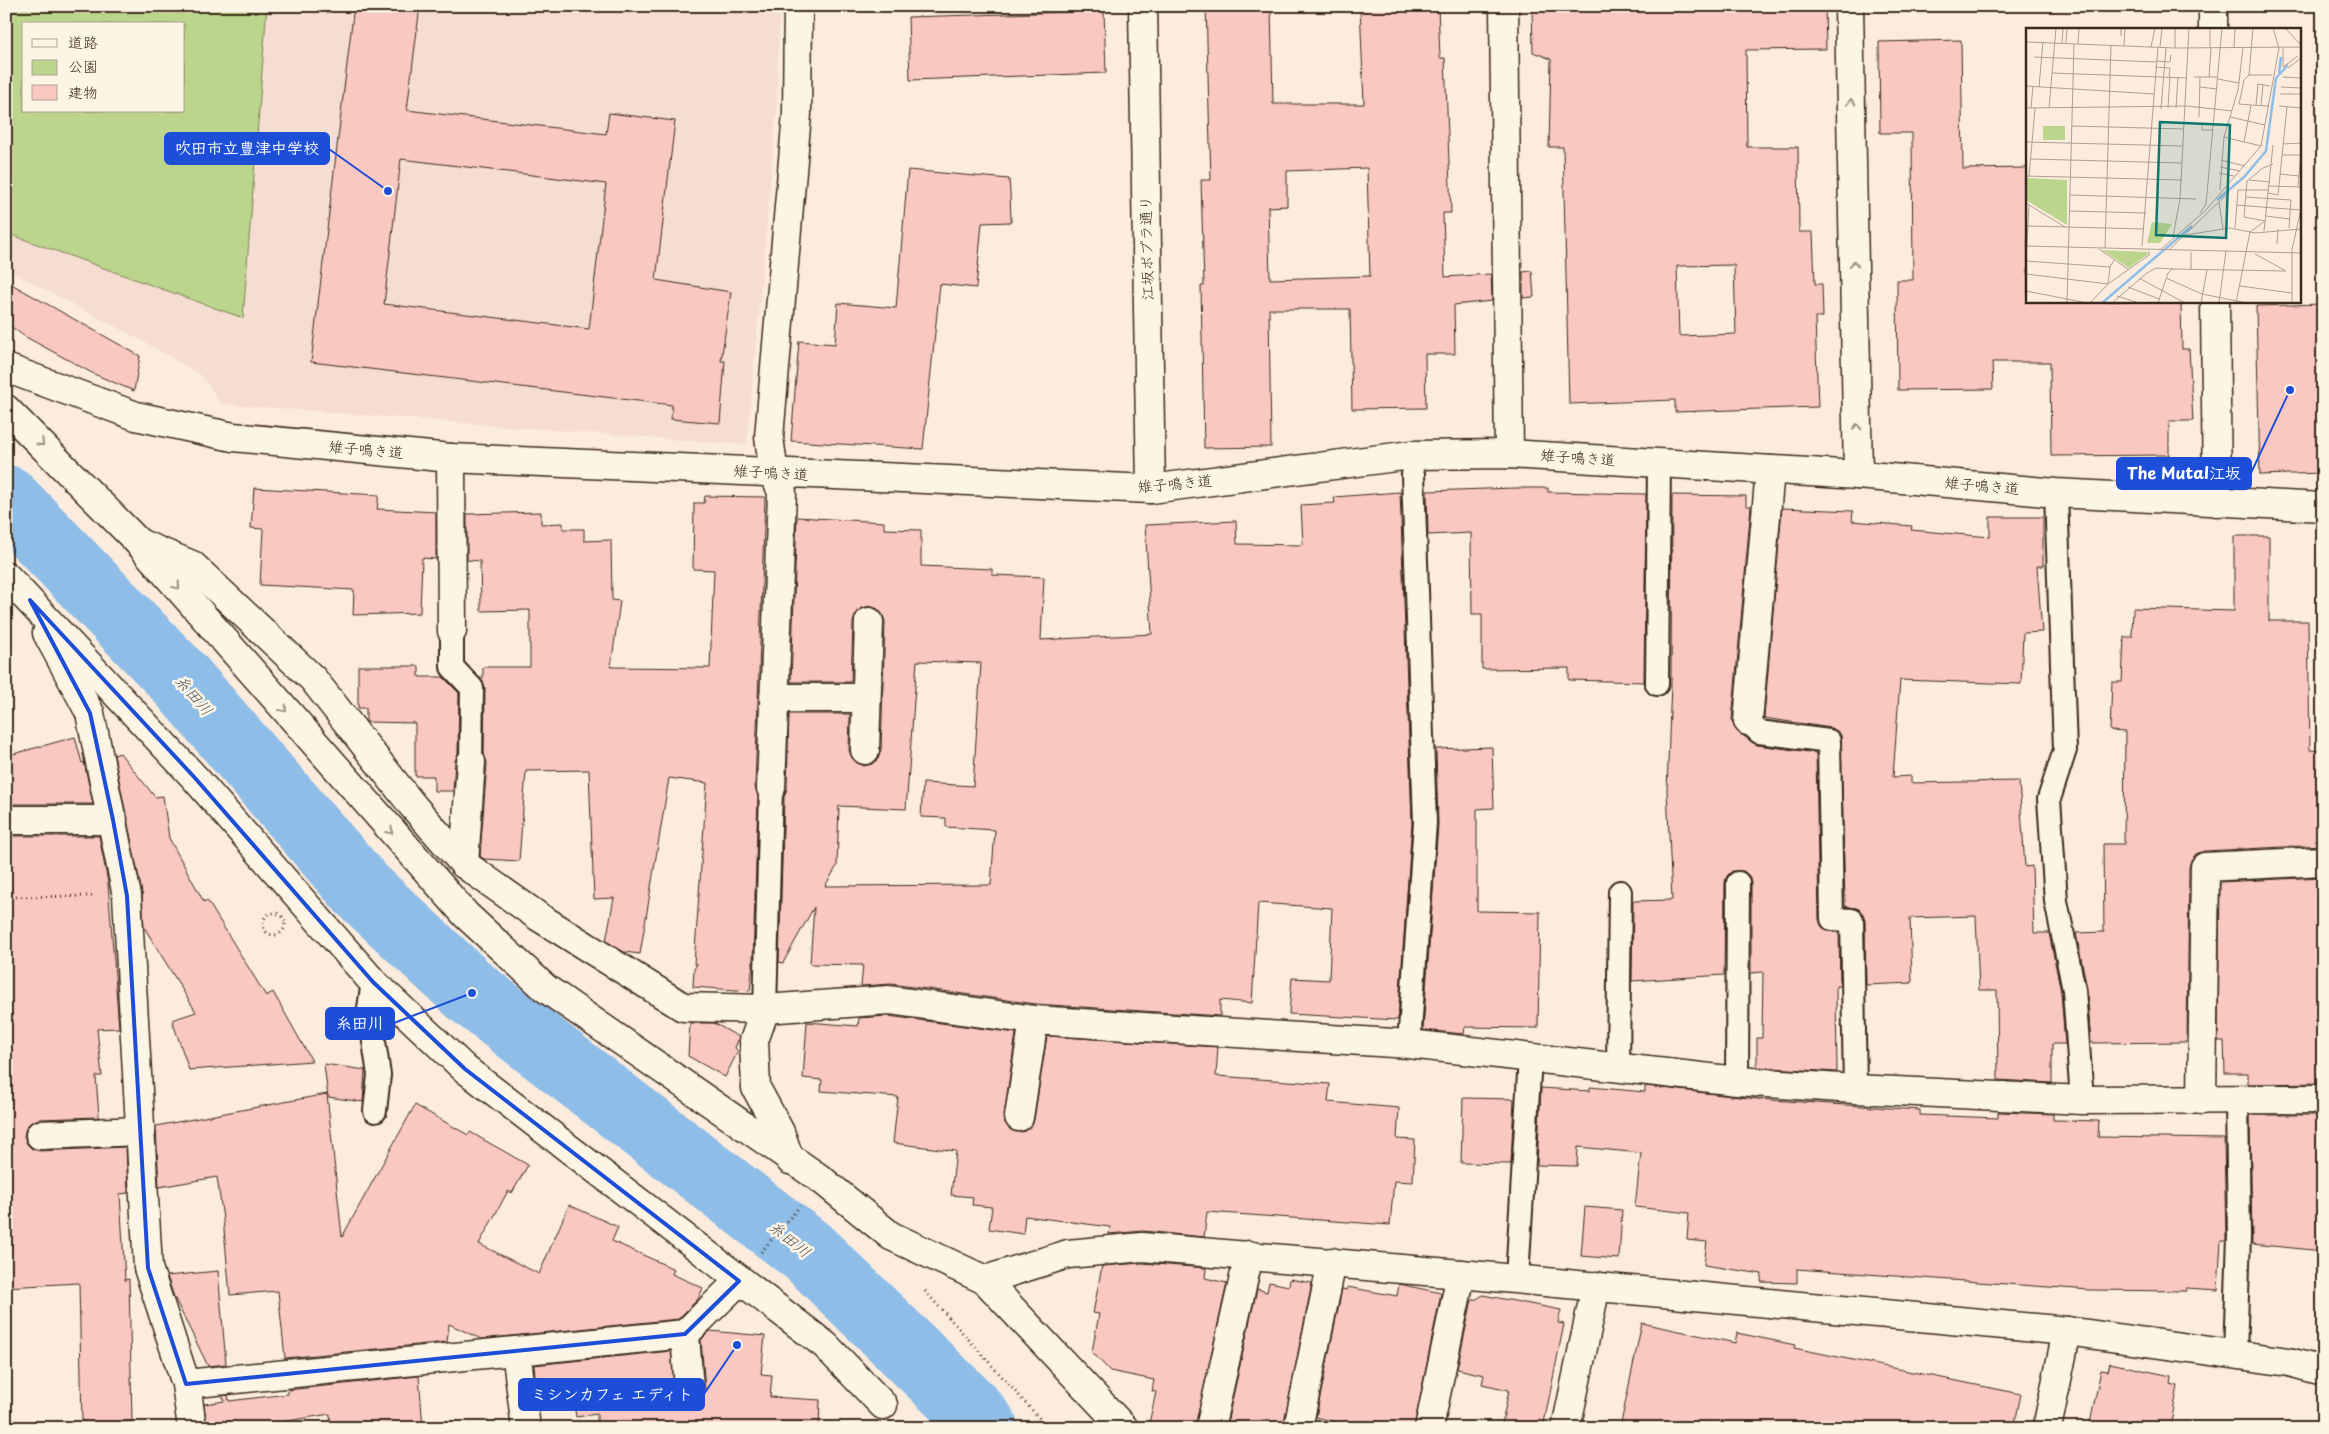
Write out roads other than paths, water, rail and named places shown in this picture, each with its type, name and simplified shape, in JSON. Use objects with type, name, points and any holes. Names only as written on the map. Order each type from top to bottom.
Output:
[{"type":"street","points":[[771,788],[782,492],[774,474],[769,437],[797,114],[798,6]]},
{"type":"street","name":"江坂ポプラ通り","points":[[1143,6],[1150,489]]},
{"type":"street","points":[[1504,6],[1509,454]]},
{"type":"street","points":[[1849,6],[1858,475]]},
{"type":"street","points":[[2212,6],[2213,28]]},
{"type":"street","points":[[2215,302],[2217,502]]},
{"type":"street","name":"雉子鳴き道","points":[[6,368],[136,416],[232,437],[451,458],[774,474],[1150,489],[1411,455],[1509,454],[1858,475],[2056,493],[2323,507]]},
{"type":"street","points":[[6,409],[140,543],[466,916],[545,988],[790,1160],[822,1180],[891,1236],[985,1280],[1124,1428]]},
{"type":"street","points":[[451,458],[452,631]]},
{"type":"street","points":[[1748,721],[1770,470]]},
{"type":"street","points":[[140,543],[192,565],[313,679],[412,806],[464,864],[539,917],[683,1008],[765,1009],[889,1000],[1034,1020],[1409,1044],[1737,1081],[1854,1089],[2082,1100],[2237,1101],[2323,1099]]},
{"type":"street","points":[[6,576],[195,778],[374,982],[465,1069],[705,1252],[739,1281],[763,1296],[825,1345],[883,1405]]},
{"type":"street","points":[[30,600],[90,713],[113,820],[127,896],[148,1268],[186,1384],[192,1428]]},
{"type":"street","points":[[865,750],[869,622]]},
{"type":"street","points":[[774,698],[866,698]]},
{"type":"street","points":[[464,864],[471,762]]},
{"type":"street","points":[[6,820],[113,820]]},
{"type":"street","points":[[2202,1100],[2205,867],[2323,861]]},
{"type":"street","points":[[765,1009],[754,1041],[756,1088],[780,1132],[790,1160]]},
{"type":"street","points":[[1019,1116],[1034,1020]]},
{"type":"street","points":[[40,1135],[140,1131]]},
{"type":"street","points":[[985,1280],[1068,1254],[1142,1247],[1332,1262],[2067,1331],[2289,1362],[2323,1371]]},
{"type":"street","points":[[1210,1428],[1249,1255]]},
{"type":"street","points":[[1298,1428],[1332,1262]]},
{"type":"street","points":[[1429,1428],[1461,1274]]},
{"type":"street","points":[[186,1384],[686,1334],[739,1281]]},
{"type":"street","points":[[1566,1428],[1596,1286]]},
{"type":"street","points":[[2047,1428],[2067,1331]]},
{"type":"street","points":[[686,1334],[689,1390]]},
{"type":"street","points":[[516,1351],[526,1428]]},
{"type":"lane","points":[[1657,684],[1659,463]]},
{"type":"lane","points":[[1409,1044],[1425,823],[1413,474]]},
{"type":"lane","points":[[2056,493],[2065,750],[2049,799],[2056,901],[2074,990],[2082,1100]]},
{"type":"lane","points":[[452,631],[452,666],[472,688],[471,762]]},
{"type":"lane","points":[[1748,721],[1759,732],[1828,741],[1832,919],[1852,920],[1854,1089]]},
{"type":"lane","points":[[765,1009],[771,788]]},
{"type":"lane","points":[[1737,1081],[1738,883]]},
{"type":"lane","points":[[1618,1068],[1620,892]]},
{"type":"lane","points":[[374,982],[369,1008],[379,1075],[375,1110]]},
{"type":"lane","points":[[1517,1279],[1530,1057]]},
{"type":"lane","points":[[2234,1354],[2239,1236],[2237,1101]]},
{"type":"waterway","name":"糸田川","points":[[6,499],[177,676],[361,889],[472,993],[808,1252],[968,1408],[984,1428]]},
{"type":"place","name":"吹田市立豊津中学校","points":[[388,191]]},
{"type":"place","name":"The Mutal江坂","points":[[2290,390]]},
{"type":"place","name":"糸田川","points":[[472,993]]},
{"type":"place","name":"ミシンカフェ エディト","points":[[737,1345]]}]
